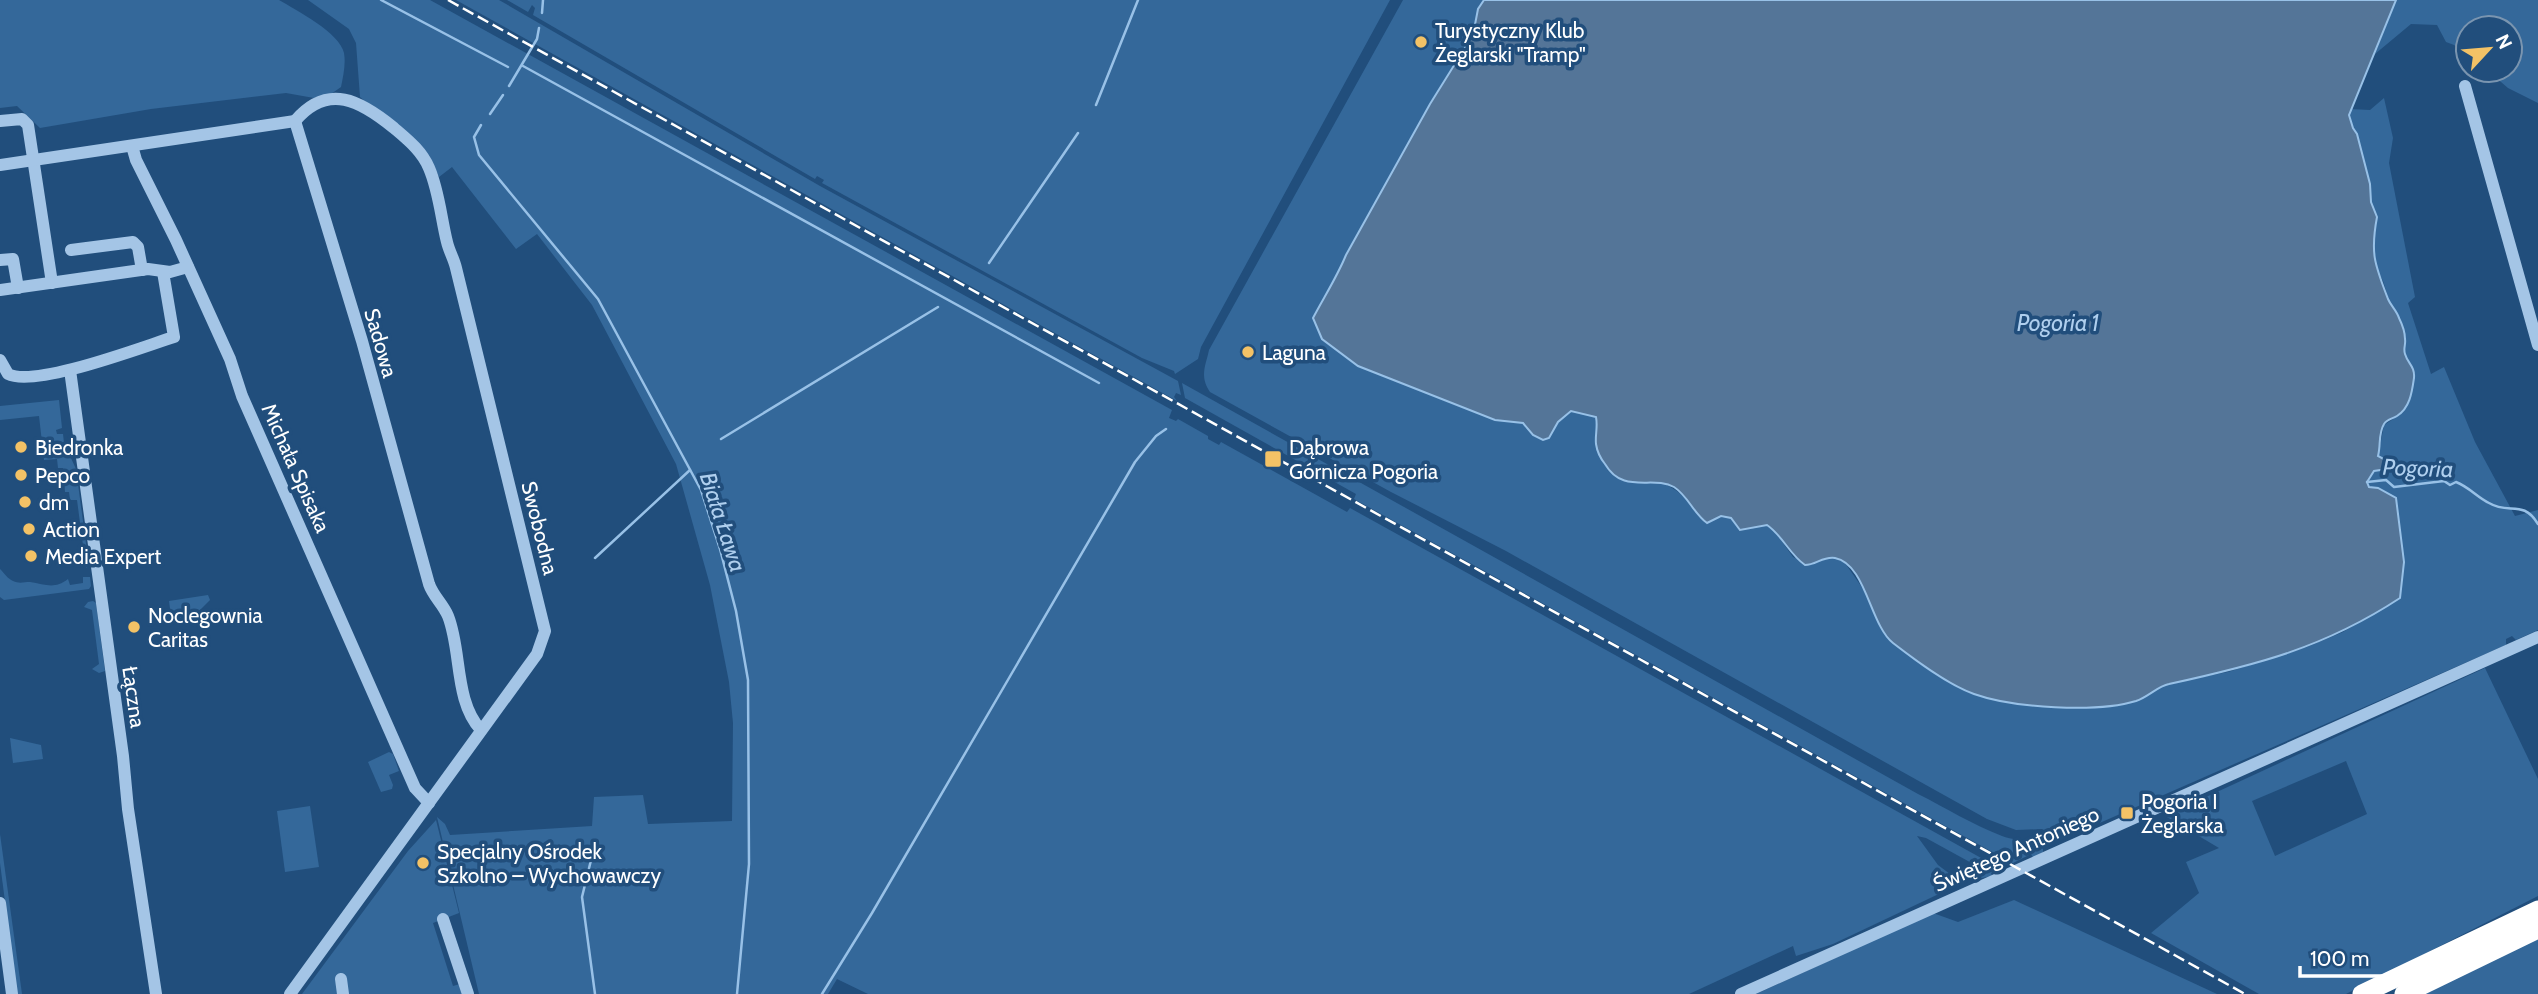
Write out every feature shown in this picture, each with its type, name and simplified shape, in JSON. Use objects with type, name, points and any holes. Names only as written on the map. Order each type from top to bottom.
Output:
[{"type":"highway","points":[[2362,994],[2538,910]]},
{"type":"highway","points":[[2404,994],[2538,929]]},
{"type":"street","points":[[2465,86],[2538,345]]},
{"type":"street","name":"Swobodna","points":[[290,994],[537,654],[545,628],[432,175],[424,158],[415,146],[372,110],[337,98],[309,107],[295,121]]},
{"type":"street","points":[[0,121],[18,119],[27,122],[52,283]]},
{"type":"street","points":[[0,165],[295,121]]},
{"type":"street","name":"Sadowa","points":[[295,121],[362,341],[429,584],[449,618],[467,703],[481,730]]},
{"type":"street","name":"Michała Spisaka","points":[[132,146],[136,160],[188,267],[416,790],[429,803]]},
{"type":"street","points":[[71,250],[133,242],[138,247],[142,270]]},
{"type":"street","points":[[0,260],[13,258],[18,288]]},
{"type":"street","points":[[0,290],[142,270],[170,272],[188,267]]},
{"type":"street","points":[[0,360],[8,374],[16,378],[70,370],[174,337],[163,272]]},
{"type":"street","name":"Łączna","points":[[70,370],[128,808],[156,994]]},
{"type":"street","name":"Świętego Antoniego","points":[[1741,994],[2538,637]]},
{"type":"street","points":[[0,902],[12,994]]},
{"type":"street","points":[[443,919],[468,994]]},
{"type":"street","points":[[341,979],[343,994]]},
{"type":"shaded area","points":[[0,0],[279,0],[326,30],[341,45],[345,62],[341,87],[331,94],[314,98],[286,93],[151,109],[40,128],[17,106],[0,108]]},
{"type":"shaded area","points":[[308,0],[430,0],[1172,410],[1169,418],[1176,421],[1178,419],[1208,436],[1208,439],[1219,445],[1221,442],[1347,512],[1350,508],[2001,869],[1991,873],[1992,876],[1982,878],[1974,873],[1977,866],[1926,838],[1917,836],[1938,865],[1962,883],[1833,944],[1796,956],[1793,946],[1689,994],[868,994],[837,979],[828,994],[479,994],[437,817],[445,824],[450,835],[592,826],[594,797],[643,795],[648,824],[732,821],[733,723],[729,682],[710,585],[676,464],[592,305],[537,234],[516,249],[452,167],[439,177],[429,155],[360,97],[356,43],[349,29]]},
{"type":"shaded area","points":[[456,0],[499,0],[820,186],[1178,381],[1181,395],[1176,393],[1174,397],[1177,401]]},
{"type":"shaded area","points":[[507,0],[1390,0],[1201,347],[1198,359],[1175,374],[1174,371],[1142,358],[822,183],[824,180],[817,176],[815,179],[533,15],[535,8],[532,5],[528,12]]},
{"type":"shaded area","points":[[1403,0],[1484,0],[1478,9],[1473,35],[1430,104],[1326,294],[1432,394],[1495,419],[1523,423],[1526,426],[1558,422],[1571,411],[1596,417],[1596,444],[1608,471],[1661,482],[1671,487],[1691,505],[1700,518],[1731,517],[1740,530],[1766,525],[1773,529],[1793,557],[1811,565],[1826,558],[1845,563],[1866,593],[1876,618],[2001,701],[2067,707],[2109,706],[2136,701],[2166,684],[2228,672],[2307,647],[2343,632],[2400,598],[2404,562],[2367,482],[2374,471],[2387,469],[2390,463],[2378,456],[2384,425],[2401,414],[2409,401],[2415,375],[2403,350],[2405,346],[2398,315],[2375,266],[2373,230],[2377,217],[2371,203],[2370,184],[2350,113],[2350,109],[2370,110],[2384,98],[2393,138],[2389,163],[2415,297],[2408,303],[2431,374],[2444,367],[2475,442],[2515,516],[2538,510],[2538,630],[2516,640],[2512,636],[2506,639],[2506,645],[2063,839],[2042,829],[2016,830],[1987,819],[1506,551],[1391,492],[1210,392],[1204,376],[1209,350]]},
{"type":"shaded area","points":[[2396,0],[2538,0],[2538,103],[2503,84],[2524,84],[2524,14],[2454,14],[2454,45],[2446,42],[2437,25],[2411,24],[2375,54]]},
{"type":"shaded area","points":[[1182,383],[1918,794],[1991,832],[2039,845],[2043,847],[2043,852],[2033,858],[2031,854],[2013,863],[1996,854],[1354,499],[1356,494],[1185,398]]},
{"type":"shaded area","points":[[59,400],[62,428],[56,430],[57,434],[63,434],[64,443],[76,469],[89,566],[86,568],[77,500],[70,500],[69,492],[65,492],[63,468],[58,468],[57,459],[44,460],[39,416],[0,420],[0,406]]},
{"type":"shaded area","points":[[0,569],[9,579],[17,582],[54,585],[68,579],[70,585],[83,583],[83,577],[90,577],[91,586],[89,589],[4,600],[0,597]]},
{"type":"shaded area","points":[[208,595],[210,600],[186,624],[177,622],[169,601]]},
{"type":"shaded area","points":[[93,601],[96,603],[105,671],[99,673],[92,669],[99,664],[92,610],[84,607]]},
{"type":"shaded area","points":[[2485,668],[2538,779],[2538,896],[2346,994],[2259,994],[2151,933],[2199,893],[2186,862],[2219,848],[2165,816]],"holes":[[[2346,761],[2367,814],[2275,856],[2252,801]]]},
{"type":"shaded area","points":[[10,738],[41,745],[43,759],[13,763]]},
{"type":"shaded area","points":[[389,752],[393,754],[399,771],[389,775],[392,789],[381,792],[368,762]]},
{"type":"shaded area","points":[[310,806],[319,867],[285,872],[277,811]]},
{"type":"shaded area","name":"Specjalny Ośrodek Szkolno – Wychowawczy","points":[[436,820],[459,913],[433,923],[453,986],[460,984],[463,994],[302,994],[408,851]]},
{"type":"shaded area","points":[[0,834],[22,994],[17,994],[0,863]]},
{"type":"shaded area","points":[[2014,900],[2217,994],[1756,994],[1933,913],[1958,922]]},
{"type":"shaded area","points":[[2538,938],[2538,994],[2423,994]]},
{"type":"water","name":"Pogoria 1","points":[[1484,0],[2396,0],[2349,115],[2357,134],[2370,184],[2371,202],[2377,217],[2374,250],[2377,268],[2388,299],[2402,325],[2405,336],[2404,352],[2414,374],[2408,404],[2401,413],[2385,422],[2382,428],[2378,456],[2391,463],[2387,469],[2374,471],[2367,482],[2369,487],[2378,488],[2396,498],[2404,562],[2400,598],[2344,630],[2289,653],[2165,685],[2136,701],[2078,708],[2032,706],[1991,699],[1953,685],[1893,643],[1879,623],[1854,571],[1845,563],[1831,558],[1805,565],[1767,525],[1740,530],[1731,518],[1721,516],[1707,523],[1674,487],[1620,479],[1602,460],[1597,449],[1596,417],[1571,411],[1558,422],[1549,438],[1543,440],[1533,435],[1523,423],[1495,420],[1358,366],[1322,339],[1313,318],[1430,104],[1473,35],[1478,9]]},
{"type":"waterway","points":[[381,0],[508,67]]},
{"type":"waterway","name":"Biała Ława","points":[[542,13],[543,0]]},
{"type":"waterway","points":[[1096,105],[1138,0]]},
{"type":"waterway","name":"Biała Ława","points":[[509,86],[537,39],[539,28]]},
{"type":"waterway","points":[[523,66],[1099,383]]},
{"type":"waterway","name":"Biała Ława","points":[[490,114],[503,95]]},
{"type":"waterway","name":"Biała Ława","points":[[481,125],[474,137],[479,155],[598,299],[701,490],[720,549],[736,611],[748,680],[749,864],[737,994]]},
{"type":"waterway","points":[[989,263],[1078,133]]},
{"type":"waterway","points":[[721,439],[938,307]]},
{"type":"waterway","points":[[822,994],[1135,462],[1156,436],[1166,429]]},
{"type":"waterway","points":[[595,558],[690,470]]},
{"type":"waterway","name":"Pogoria","points":[[2367,482],[2386,480],[2394,487],[2444,481],[2450,485],[2456,482],[2496,506],[2527,512],[2538,524]]},
{"type":"waterway","points":[[592,856],[582,897],[595,994]]},
{"type":"railway","points":[[448,0],[2245,994]]},
{"type":"place","name":"Turystyczny Klub Żeglarski \"Tramp\"","points":[[1421,42]]},
{"type":"place","name":"Laguna","points":[[1248,352]]},
{"type":"place","name":"Biedronka","points":[[21,447]]},
{"type":"place","name":"Dąbrowa Górnicza Pogoria","points":[[1273,459]]},
{"type":"place","name":"Pepco","points":[[21,475]]},
{"type":"place","name":"dm","points":[[25,502]]},
{"type":"place","name":"Action","points":[[29,529]]},
{"type":"place","name":"Media Expert","points":[[31,556]]},
{"type":"place","name":"Noclegownia Caritas","points":[[134,627]]},
{"type":"place","name":"Pogoria I Żeglarska","points":[[2127,813]]},
{"type":"place","name":"Specjalny Ośrodek Szkolno – Wychowawczy","points":[[423,863]]}]
